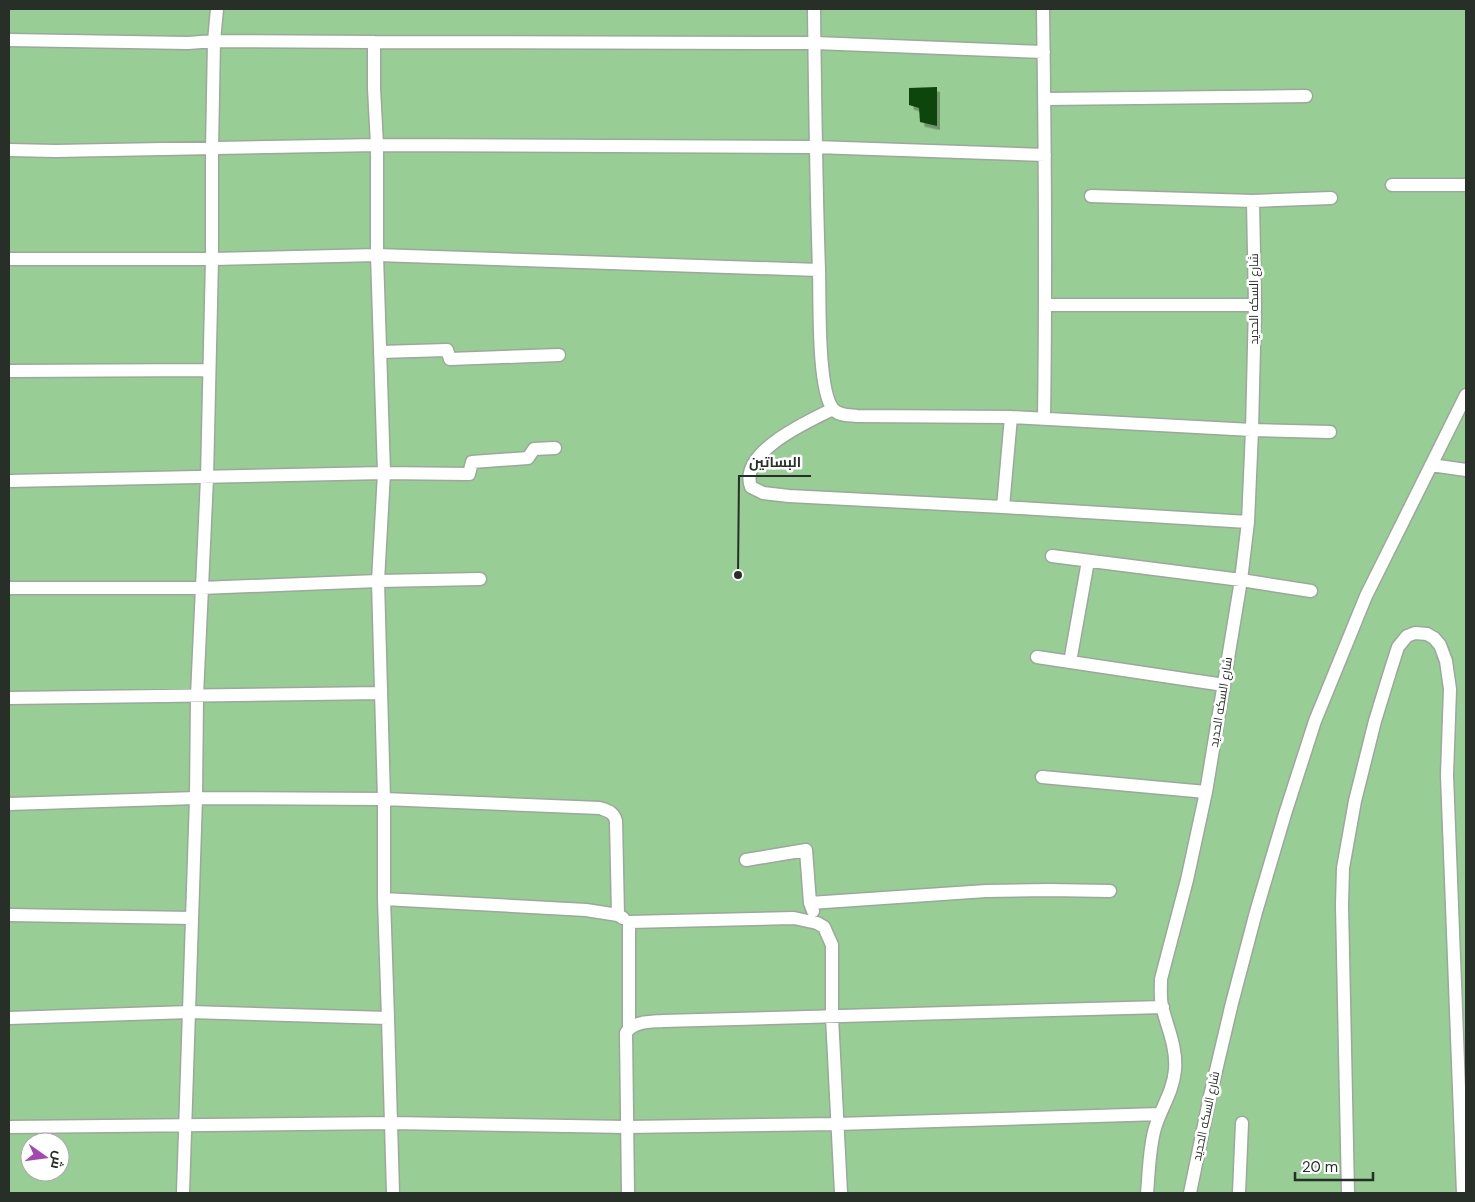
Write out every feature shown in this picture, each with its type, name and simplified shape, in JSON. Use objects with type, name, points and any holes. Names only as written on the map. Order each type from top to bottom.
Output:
[{"type":"lane","points":[[183,1193],[190,1012],[197,696],[207,478],[214,41],[217,9]]},
{"type":"lane","points":[[814,9],[815,147],[821,356],[826,393],[832,409],[840,414],[857,416],[1044,418],[1252,430],[1330,432]]},
{"type":"lane","points":[[1043,9],[1046,155],[1044,418]]},
{"type":"lane","points":[[9,40],[815,43],[1044,52]]},
{"type":"lane","points":[[374,42],[377,145],[377,255],[384,473],[378,581],[392,1193]]},
{"type":"lane","points":[[1045,99],[1306,96]]},
{"type":"lane","points":[[9,150],[212,149],[377,145],[815,147],[1046,155]]},
{"type":"lane","points":[[1392,185],[1466,185]]},
{"type":"lane","points":[[1091,196],[1253,201],[1331,198]]},
{"type":"lane","name":"شارع السكه الحديد","points":[[1147,1193],[1152,1141],[1160,1114],[1167,1102],[1175,1069],[1174,1049],[1160,994],[1161,979],[1187,880],[1206,792],[1241,580],[1248,522],[1255,306],[1253,201]]},
{"type":"lane","points":[[9,258],[212,259],[377,255],[819,270]]},
{"type":"lane","points":[[1046,305],[1255,306]]},
{"type":"lane","points":[[380,352],[447,350],[450,359],[559,355]]},
{"type":"lane","points":[[9,371],[209,370]]},
{"type":"lane","name":"شارع السكه الحديد","points":[[1190,1193],[1236,984],[1284,814],[1312,731],[1366,596],[1466,395]]},
{"type":"lane","points":[[832,409],[785,434],[758,457],[750,470],[749,481],[751,487],[763,493],[788,496],[1248,522]]},
{"type":"lane","points":[[1003,507],[1011,417]]},
{"type":"lane","points":[[9,481],[384,473],[469,474],[472,462],[528,458],[534,449],[555,448]]},
{"type":"lane","points":[[1432,465],[1466,470]]},
{"type":"lane","points":[[1052,556],[1241,580],[1311,591]]},
{"type":"lane","points":[[1070,662],[1088,561]]},
{"type":"lane","points":[[9,588],[201,588],[480,579]]},
{"type":"lane","points":[[1348,1193],[1342,905],[1343,868],[1355,800],[1375,721],[1390,672],[1398,647],[1407,636],[1415,633],[1426,634],[1434,638],[1440,645],[1446,661],[1450,689],[1447,776],[1460,974],[1463,1193]]},
{"type":"lane","points":[[1037,657],[1224,685]]},
{"type":"lane","points":[[9,698],[382,693]]},
{"type":"lane","points":[[1042,777],[1206,792]]},
{"type":"lane","points":[[9,804],[196,798],[384,799],[600,808],[610,811],[615,815],[618,915]]},
{"type":"lane","points":[[746,860],[806,850],[810,903],[817,923]]},
{"type":"lane","points":[[810,903],[986,891],[1110,891]]},
{"type":"lane","points":[[384,899],[586,910],[618,915],[630,922],[794,918],[817,923],[824,927],[832,945],[832,1017],[841,1193]]},
{"type":"lane","points":[[9,915],[192,918]]},
{"type":"lane","points":[[628,1193],[626,1033],[629,1028],[630,922]]},
{"type":"lane","points":[[629,1028],[638,1024],[663,1021],[1163,1007]]},
{"type":"lane","points":[[9,1018],[190,1012],[388,1018]]},
{"type":"lane","points":[[9,1128],[391,1123],[627,1127],[837,1124],[1160,1114]]},
{"type":"lane","points":[[1239,1193],[1242,1123]]},
{"type":"green space","points":[[9,9],[1466,9],[1466,1193],[9,1193]]},
{"type":"building","points":[[937,87],[937,126],[920,122],[919,108],[909,105],[909,88]]},
{"type":"place","name":"البساتين","points":[[738,575]]}]
